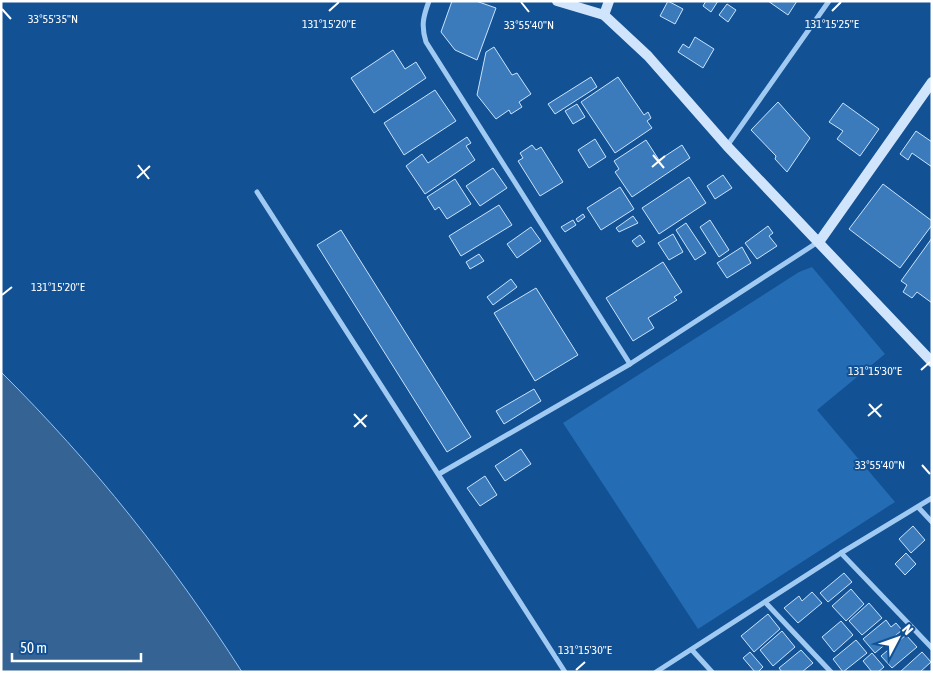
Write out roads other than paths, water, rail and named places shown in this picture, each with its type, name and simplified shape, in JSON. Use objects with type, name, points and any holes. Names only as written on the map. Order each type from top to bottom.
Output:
[{"type":"street","points":[[429,1],[423,18],[422,30],[426,42],[630,364]]},
{"type":"street","points":[[557,1],[604,15],[648,56],[727,146],[932,362]]},
{"type":"street","points":[[604,15],[609,1]]},
{"type":"street","points":[[727,146],[829,1]]},
{"type":"street","points":[[439,474],[630,364],[819,242],[932,82]]},
{"type":"street","points":[[257,192],[566,672]]},
{"type":"street","points":[[656,672],[841,553],[932,498]]},
{"type":"street","points":[[918,507],[932,522]]},
{"type":"street","points":[[841,553],[932,648]]},
{"type":"street","points":[[765,602],[831,672]]},
{"type":"street","points":[[692,650],[712,672]]}]
